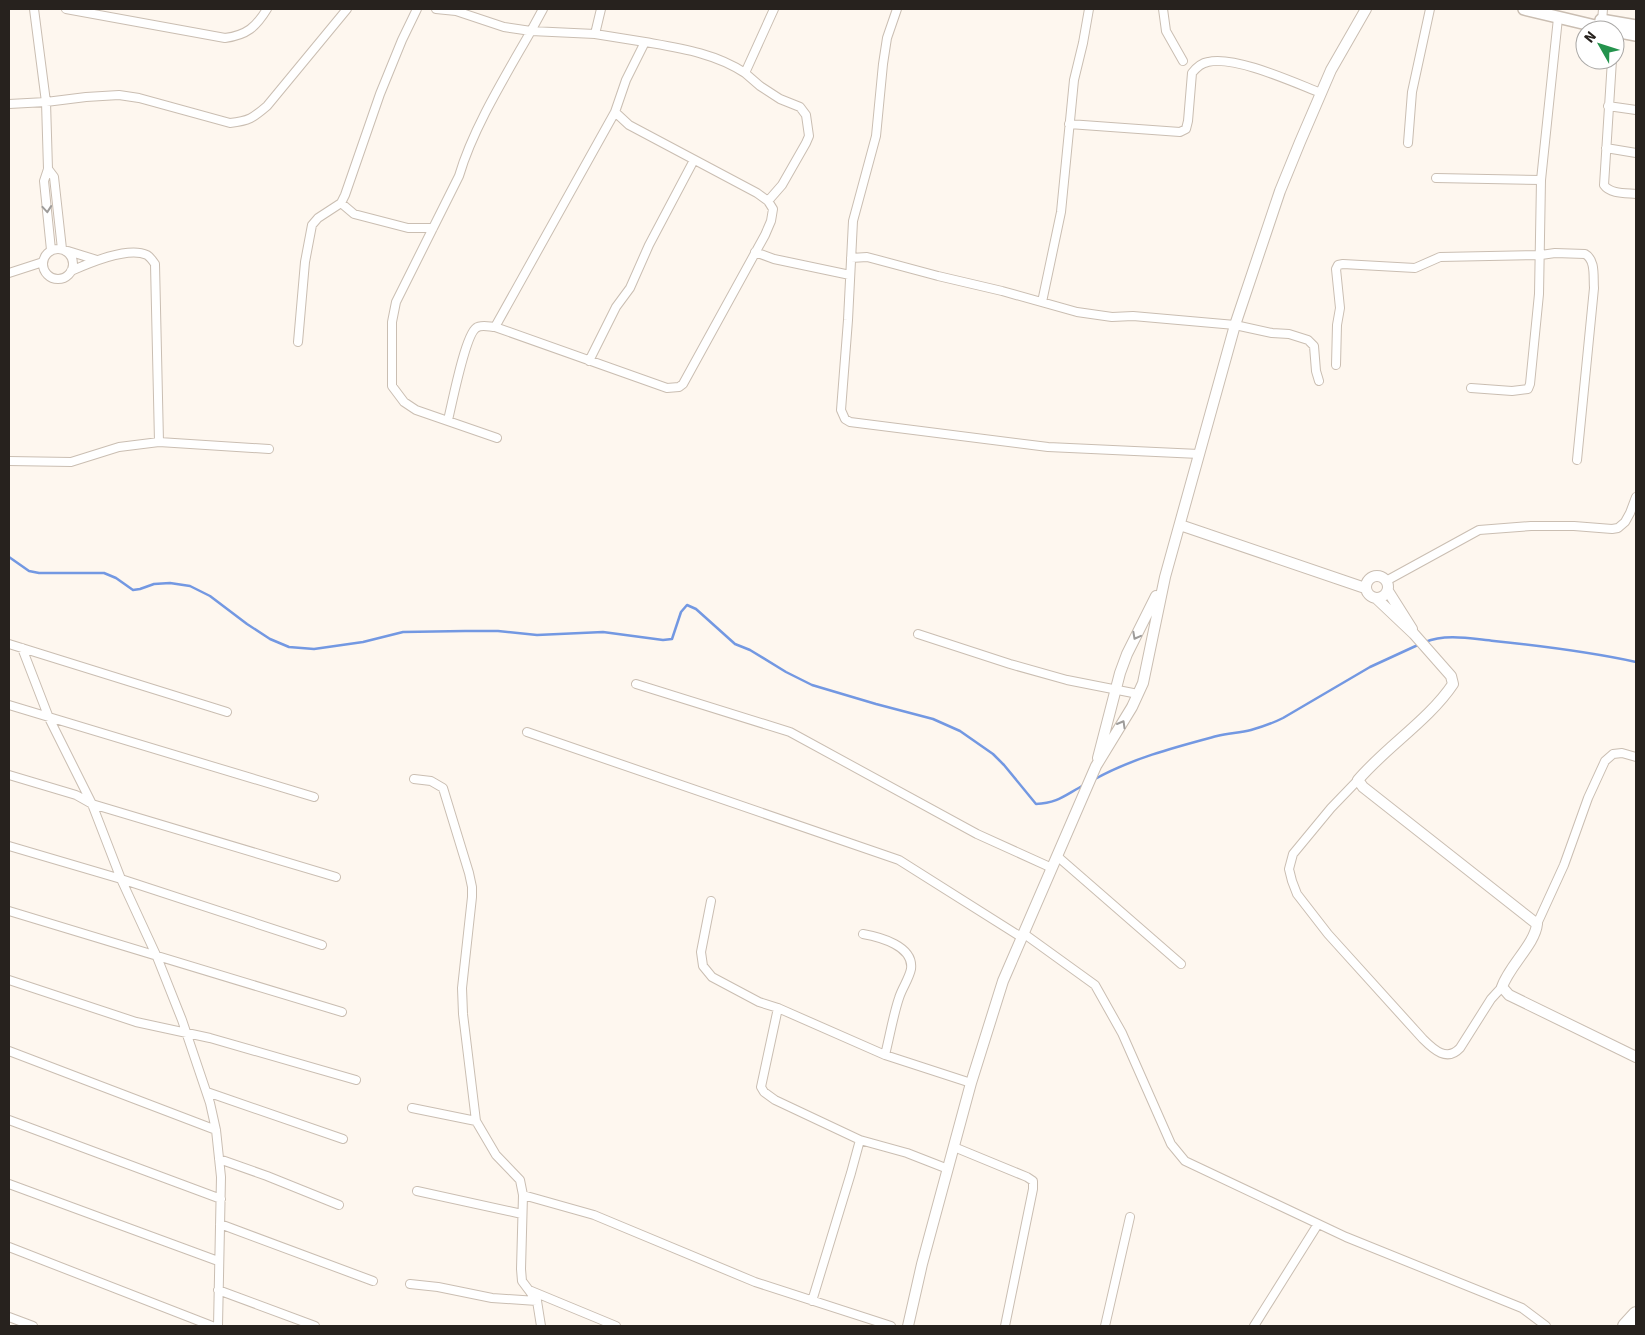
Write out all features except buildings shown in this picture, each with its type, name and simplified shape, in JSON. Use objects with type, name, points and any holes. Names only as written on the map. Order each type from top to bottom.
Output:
[{"type":"highway","points":[[1625,1326],[1636,1314]]},
{"type":"main road","points":[[1524,9],[1556,13],[1586,20]]},
{"type":"street","points":[[34,9],[46,102],[48,169],[44,181],[50,250],[43,262],[43,266],[47,274]]},
{"type":"street","points":[[66,9],[226,38],[238,36],[250,30],[261,19],[267,9]]},
{"type":"street","points":[[9,104],[118,95],[139,98],[230,123],[245,122],[267,106],[347,9]]},
{"type":"street","points":[[298,342],[305,262],[312,225],[318,218],[341,203],[351,180],[380,94],[417,9]]},
{"type":"street","points":[[436,9],[456,11],[504,27],[532,31],[595,34],[692,50],[732,65],[780,99],[800,107],[806,114],[809,136],[806,143],[782,185],[768,201]]},
{"type":"street","points":[[497,438],[416,410],[404,402],[392,386],[392,322],[396,302],[459,176],[465,156],[500,85],[543,9]]},
{"type":"street","points":[[595,34],[601,9]]},
{"type":"street","points":[[745,73],[774,9]]},
{"type":"street","points":[[897,9],[887,38],[882,64],[876,136],[853,221],[841,410],[844,419],[850,422],[1048,447],[1200,454]]},
{"type":"street","points":[[1042,302],[1060,212],[1074,80],[1089,9]]},
{"type":"street","points":[[1163,9],[1166,30],[1183,61]]},
{"type":"street","points":[[908,1326],[922,1264],[971,1083],[998,997],[1022,935],[1085,789],[1096,766],[1138,694],[1146,670],[1165,577],[1235,325],[1280,191],[1300,142],[1341,51],[1366,9]]},
{"type":"street","points":[[1408,142],[1412,92],[1430,9]]},
{"type":"street","points":[[1471,388],[1512,391],[1524,390],[1530,384],[1539,294],[1541,180],[1556,13]]},
{"type":"street","points":[[495,327],[615,112],[626,80],[645,42]]},
{"type":"street","points":[[1069,124],[1180,132],[1186,129],[1188,121],[1192,73],[1197,67],[1207,62],[1219,61],[1242,65],[1321,93]]},
{"type":"street","points":[[1611,70],[1604,185],[1606,188],[1636,194]]},
{"type":"street","points":[[1608,106],[1636,110]]},
{"type":"street","points":[[448,420],[470,337],[476,328],[480,326],[495,327],[667,388],[678,387],[683,384],[755,252],[771,221],[773,209],[768,201],[757,193],[629,126],[615,112]]},
{"type":"street","points":[[1606,148],[1636,153]]},
{"type":"street","points":[[589,361],[616,307],[630,288],[649,244],[694,160]]},
{"type":"street","points":[[48,169],[54,178],[64,250],[70,254],[73,262],[71,271]]},
{"type":"street","points":[[1436,178],[1541,180]]},
{"type":"street","points":[[341,203],[354,214],[408,228],[433,228]]},
{"type":"street","points":[[50,250],[64,250],[97,260]]},
{"type":"street","points":[[25,268],[60,279],[64,278],[71,271],[97,260],[131,252],[146,255],[155,264],[158,442]]},
{"type":"street","points":[[755,252],[774,259],[850,275]]},
{"type":"street","points":[[1336,365],[1337,325],[1340,308],[1336,269],[1338,265],[1415,268],[1440,258],[1555,253],[1585,254],[1593,261],[1594,288],[1577,460]]},
{"type":"street","points":[[851,258],[867,257],[1077,312],[1112,317],[1133,316],[1235,325],[1272,333],[1289,334],[1308,340],[1314,346],[1316,371],[1319,381]]},
{"type":"street","points":[[9,273],[43,262]]},
{"type":"street","points":[[9,461],[71,462],[119,446],[158,442],[269,449]]},
{"type":"street","points":[[1377,599],[1384,597],[1387,586],[1479,530],[1531,526],[1618,528],[1625,522],[1636,497]]},
{"type":"street","points":[[1180,525],[1365,588],[1368,594],[1377,599],[1414,634],[1451,676],[1453,684],[1442,698],[1379,758],[1305,837],[1293,854],[1289,869],[1297,894],[1328,934],[1423,1039],[1432,1048],[1443,1054],[1455,1054],[1460,1048],[1502,987],[1505,977],[1534,935],[1605,760],[1613,754],[1622,753],[1636,757]]},
{"type":"street","points":[[1365,588],[1373,576],[1380,576],[1408,620],[1414,634]]},
{"type":"street","points":[[1096,766],[1114,689],[1127,654],[1165,577]]},
{"type":"street","points":[[918,634],[1010,664],[1067,680],[1138,694]]},
{"type":"street","points":[[9,644],[227,712]]},
{"type":"street","points":[[22,648],[49,718],[92,804],[121,879],[157,957],[207,1092],[216,1130],[221,1199],[218,1261],[218,1326]]},
{"type":"street","points":[[636,684],[790,732],[978,834],[1052,868]]},
{"type":"street","points":[[9,705],[314,797]]},
{"type":"street","points":[[527,732],[899,860],[1022,935],[1095,986],[1122,1033],[1171,1144],[1185,1160],[1346,1237],[1522,1308],[1546,1326]]},
{"type":"street","points":[[9,775],[76,795],[92,804],[336,877]]},
{"type":"street","points":[[414,779],[431,781],[443,788],[472,887],[462,988],[463,1014],[476,1121],[496,1155],[520,1180],[523,1195],[522,1281],[536,1301],[541,1326]]},
{"type":"street","points":[[1358,780],[1363,787],[1537,924]]},
{"type":"street","points":[[9,846],[121,879],[322,945]]},
{"type":"street","points":[[1057,856],[1181,964]]},
{"type":"street","points":[[711,900],[701,952],[703,966],[712,977],[724,985],[760,1002],[885,1054],[971,1083]]},
{"type":"street","points":[[9,911],[342,1012]]},
{"type":"street","points":[[863,934],[880,937],[904,950],[911,959],[911,970],[895,1009],[885,1054]]},
{"type":"street","points":[[9,980],[136,1022],[238,1046],[356,1080]]},
{"type":"street","points":[[1502,987],[1509,995],[1531,1007],[1636,1057]]},
{"type":"street","points":[[778,1008],[760,1087],[764,1092],[775,1100],[860,1140],[907,1153],[948,1170]]},
{"type":"street","points":[[9,1051],[216,1130]]},
{"type":"street","points":[[207,1092],[344,1139]]},
{"type":"street","points":[[412,1108],[476,1121]]},
{"type":"street","points":[[9,1120],[221,1199]]},
{"type":"street","points":[[812,1300],[860,1140]]},
{"type":"street","points":[[954,1147],[1028,1177],[1032,1181],[1033,1189],[1005,1326]]},
{"type":"street","points":[[219,1160],[339,1205]]},
{"type":"street","points":[[9,1184],[218,1261]]},
{"type":"street","points":[[417,1191],[522,1214]]},
{"type":"street","points":[[523,1195],[594,1215],[755,1282],[891,1326]]},
{"type":"street","points":[[1105,1326],[1130,1217]]},
{"type":"street","points":[[220,1224],[373,1281]]},
{"type":"street","points":[[1254,1326],[1318,1224]]},
{"type":"street","points":[[9,1247],[212,1326]]},
{"type":"street","points":[[410,1284],[438,1287],[492,1298],[536,1301]]},
{"type":"street","points":[[218,1290],[315,1326]]},
{"type":"street","points":[[529,1290],[616,1326]]},
{"type":"street","points":[[9,1317],[33,1326]]},
{"type":"waterway","points":[[9,557],[29,571],[39,573],[104,573],[116,578],[133,590],[154,584],[170,583],[190,586],[210,596],[270,639],[289,647],[314,649],[363,642],[403,632],[498,631],[537,635],[603,632],[663,640],[672,639],[681,612],[687,605],[696,609],[735,644],[750,650],[812,685],[933,719],[960,731],[993,754],[1036,804],[1056,800],[1084,785]]},
{"type":"waterway","points":[[1425,642],[1451,637],[1468,638],[1566,650],[1636,662]]},
{"type":"waterway","points":[[1095,779],[1124,765],[1186,744],[1259,728],[1283,718],[1370,667],[1420,644]]}]
